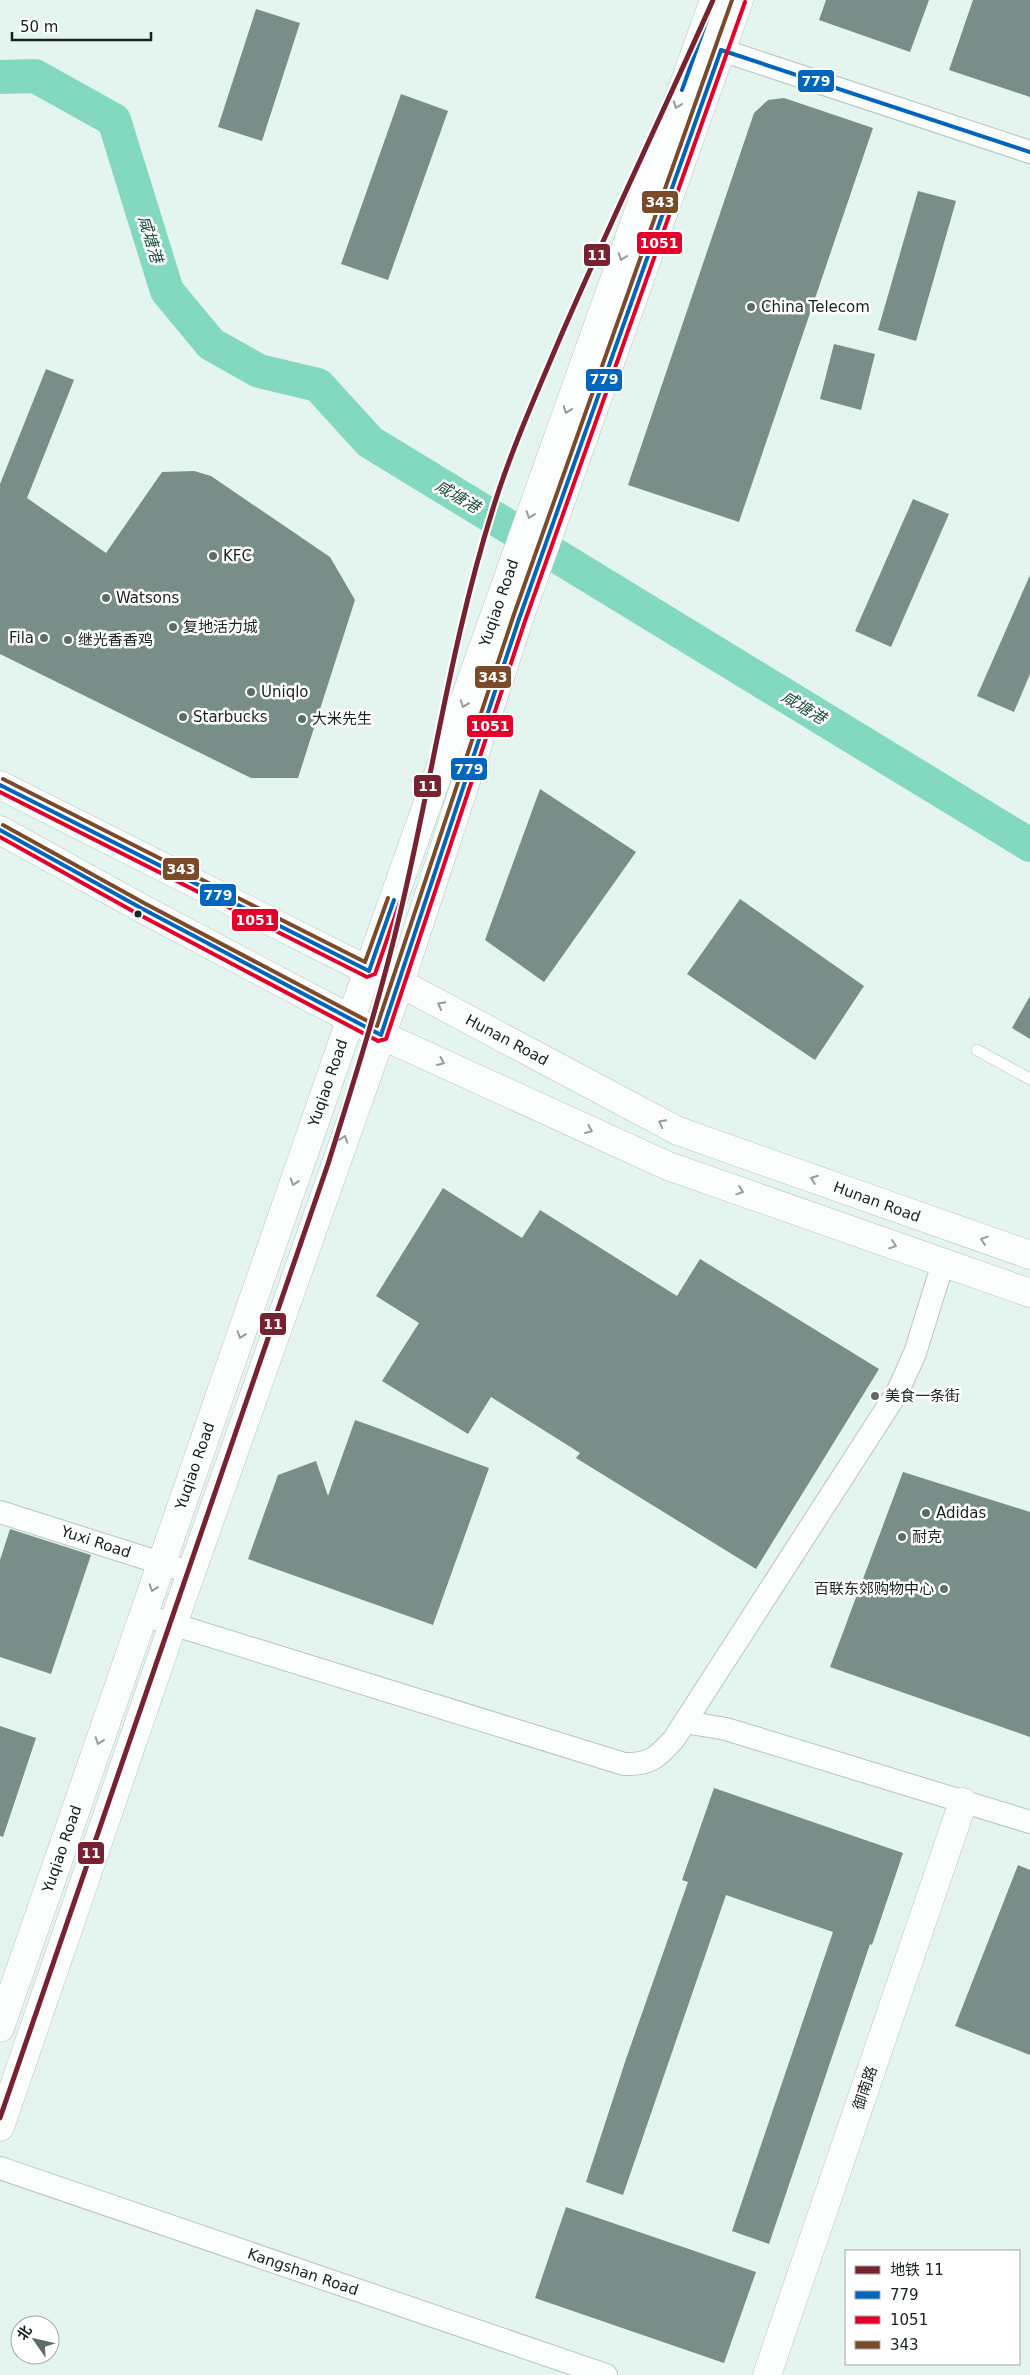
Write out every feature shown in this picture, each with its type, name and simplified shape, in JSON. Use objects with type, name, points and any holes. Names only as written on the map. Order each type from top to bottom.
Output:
[{"type":"main road","name":"Yuqiao Road","points":[[710,46],[714,0]]},
{"type":"main road","name":"Yuqiao Road","points":[[0,2028],[351,1018],[508,614],[710,46],[739,0]]},
{"type":"main road","name":"Yuqiao Road","points":[[0,2127],[173,1624],[400,983],[508,614]]},
{"type":"main road","name":"Hunan Road","points":[[0,785],[369,971],[400,983],[678,1131],[1030,1255]]},
{"type":"main road","points":[[0,830],[141,908],[381,1035],[668,1166],[1030,1293]]},
{"type":"main road","name":"御南路","points":[[767,2375],[963,1802]]},
{"type":"street","points":[[710,46],[1030,152]]},
{"type":"street","points":[[143,1615],[624,1764],[637,1765],[649,1762],[662,1753],[685,1722],[898,1391],[915,1352],[943,1263]]},
{"type":"street","name":"Yuxi Road","points":[[0,1512],[192,1573]]},
{"type":"street","points":[[685,1722],[726,1728],[1030,1822]]},
{"type":"street","name":"Kangshan Road","points":[[0,2168],[606,2375]]},
{"type":"lane","points":[[978,1050],[1030,1079]]},
{"type":"building","points":[[826,0],[929,0],[910,52],[819,20]]},
{"type":"building","points":[[973,0],[1030,0],[1030,97],[949,70]]},
{"type":"building","points":[[256,9],[300,23],[262,141],[218,127]]},
{"type":"building","points":[[401,94],[448,111],[388,280],[341,264]]},
{"type":"building","name":"China Telecom","points":[[784,98],[873,128],[739,522],[628,485],[754,113],[768,100]]},
{"type":"building","points":[[918,191],[956,201],[916,341],[878,330]]},
{"type":"building","points":[[834,344],[875,354],[861,410],[820,399]]},
{"type":"building","name":"复地活力城","points":[[46,369],[74,380],[27,498],[106,553],[162,472],[194,471],[211,476],[330,557],[355,600],[298,778],[251,778],[0,654],[0,484]]},
{"type":"building","points":[[913,499],[949,514],[891,647],[855,631]]},
{"type":"building","points":[[1030,575],[1030,674],[1014,712],[977,696]]},
{"type":"building","points":[[540,789],[636,852],[544,982],[485,940]]},
{"type":"building","points":[[740,899],[864,986],[815,1060],[687,974]]},
{"type":"building","points":[[1030,996],[1030,1039],[1012,1028]]},
{"type":"building","points":[[443,1188],[522,1238],[540,1210],[677,1296],[700,1259],[879,1369],[756,1569],[576,1458],[580,1453],[491,1397],[468,1434],[382,1381],[419,1323],[376,1296]]},
{"type":"building","points":[[355,1420],[489,1468],[433,1625],[248,1559],[278,1475],[316,1461],[328,1496]]},
{"type":"building","name":"百联东郊购物中心","points":[[903,1472],[1030,1512],[1030,1737],[830,1667]]},
{"type":"building","points":[[10,1529],[91,1555],[51,1674],[0,1657],[0,1560]]},
{"type":"building","points":[[0,1726],[36,1738],[3,1837],[0,1836]]},
{"type":"building","points":[[714,1788],[903,1853],[872,1945],[870,1944],[769,2244],[732,2231],[833,1932],[726,1895],[623,2195],[586,2182],[626,2059],[688,1882],[682,1880]]},
{"type":"building","points":[[1018,1865],[1030,1870],[1030,2055],[955,2026]]},
{"type":"building","points":[[566,2207],[756,2272],[724,2363],[535,2298]]},
{"type":"waterway","name":"咸塘港","points":[[0,77],[35,76],[114,120],[167,291],[211,344],[259,371],[318,385],[370,442],[1030,845]]},
{"type":"metro line","name":"11","points":[[0,2118],[328,1164],[357,1071],[400,914],[467,602],[496,499],[526,418],[560,338],[713,0]]},
{"type":"transit line","name":"779","points":[[682,90],[714,0]]},
{"type":"transit line","name":"343","points":[[3,825],[144,903],[377,1026],[513,617],[732,0]]},
{"type":"transit line","name":"1051","points":[[0,837],[138,914],[378,1041],[386,1039],[525,621],[745,2]]},
{"type":"transit line","name":"779","points":[[0,830],[141,908],[381,1035],[519,619],[721,50],[1030,152]]},
{"type":"transit line","name":"343","points":[[3,779],[365,962],[388,898]]},
{"type":"transit line","name":"779","points":[[0,785],[369,971],[394,900]]},
{"type":"transit line","name":"1051","points":[[0,792],[367,977],[375,974],[400,902]]},
{"type":"place","name":"China Telecom","points":[[751,307]]},
{"type":"place","name":"KFC","points":[[213,556]]},
{"type":"place","name":"Watsons","points":[[106,598]]},
{"type":"place","name":"复地活力城","points":[[173,627]]},
{"type":"place","name":"Fila","points":[[44,638]]},
{"type":"place","name":"继光香香鸡","points":[[68,640]]},
{"type":"place","name":"Uniqlo","points":[[251,692]]},
{"type":"place","name":"Starbucks","points":[[183,717]]},
{"type":"place","name":"大米先生","points":[[302,719]]},
{"type":"place","name":"美食一条街","points":[[875,1396]]},
{"type":"place","name":"Adidas","points":[[926,1513]]},
{"type":"place","name":"耐克","points":[[902,1537]]},
{"type":"place","name":"百联东郊购物中心","points":[[944,1589]]}]
